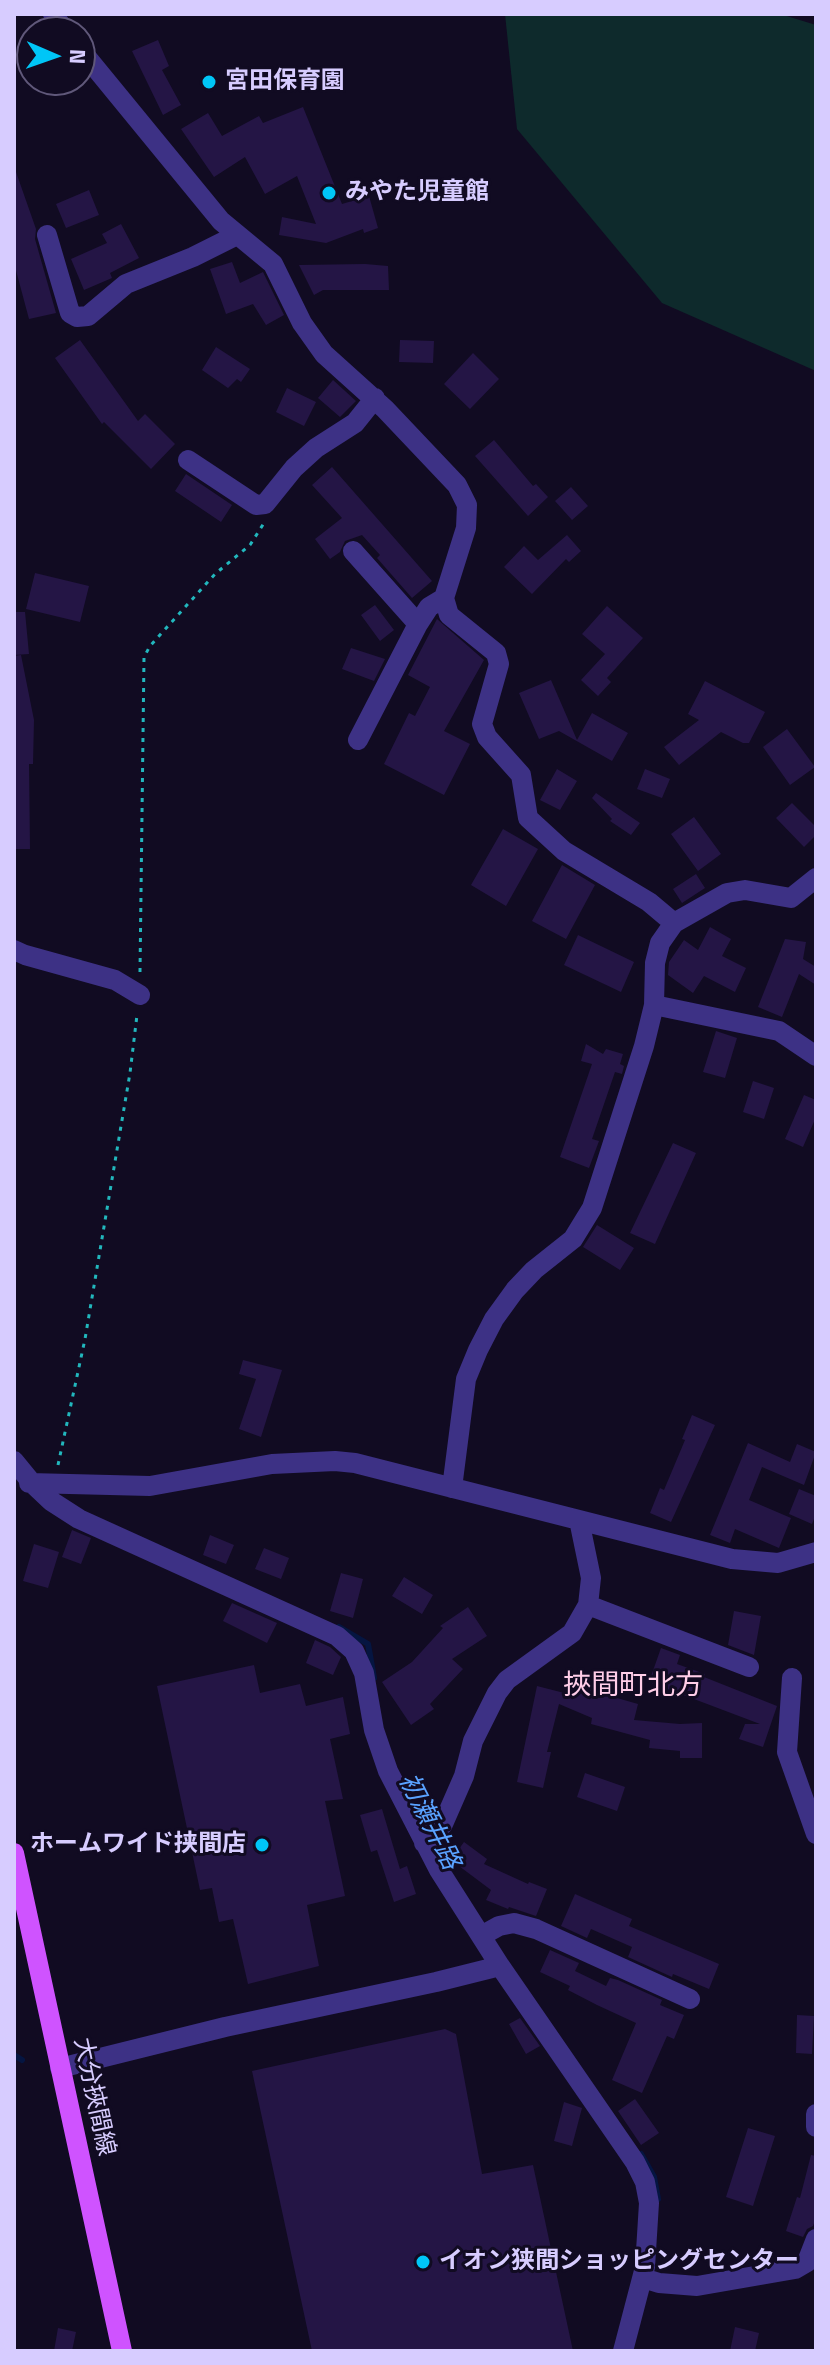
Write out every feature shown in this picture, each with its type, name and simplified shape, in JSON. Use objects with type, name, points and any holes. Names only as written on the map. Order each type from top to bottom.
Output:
[{"type":"main road","name":"大分挾間線","points":[[14,1853],[122,2351]]},
{"type":"street","points":[[96,69],[221,221],[273,264],[302,323],[324,354],[375,398],[457,485],[467,505],[466,528],[444,598],[449,615],[496,653],[499,664],[482,724],[487,737],[521,775],[528,818],[564,851],[649,902],[674,923]]},
{"type":"street","points":[[47,235],[70,313],[77,317],[88,316],[126,284],[237,235]]},
{"type":"street","points":[[188,460],[256,505],[265,504],[294,468],[316,448],[355,423],[375,398]]},
{"type":"street","points":[[353,551],[418,624]]},
{"type":"street","points":[[358,740],[418,624],[429,607],[444,598]]},
{"type":"street","points":[[452,1488],[464,1392],[471,1363],[494,1319],[520,1284],[564,1247],[586,1220],[616,1139],[654,1005],[655,963],[660,943],[674,923],[727,893],[745,890],[791,898],[816,878]]},
{"type":"street","points":[[14,950],[115,980],[140,995]]},
{"type":"street","points":[[654,1005],[779,1031],[816,1056]]},
{"type":"street","points":[[23,1482],[121,1487],[168,1485],[272,1464],[317,1460],[355,1463],[744,1561],[778,1563],[816,1552]]},
{"type":"street","points":[[14,1461],[23,1482],[79,1519],[347,1643],[360,1659],[370,1719],[384,1759],[424,1843],[500,1966],[641,2171],[649,2203],[643,2278],[623,2351]]},
{"type":"street","points":[[424,1843],[443,1824],[460,1787],[479,1727],[497,1693],[507,1680],[572,1633],[588,1605],[591,1578],[579,1520]]},
{"type":"street","points":[[588,1605],[749,1667]]},
{"type":"street","points":[[792,1678],[787,1752],[816,1834]]},
{"type":"street","points":[[481,1936],[499,1926],[514,1923],[536,1929],[690,1999]]},
{"type":"street","points":[[60,2068],[225,2027],[500,1966]]},
{"type":"street","points":[[816,2114],[816,2127]]},
{"type":"street","points":[[643,2278],[659,2283],[697,2286],[795,2269],[807,2262],[816,2239]]},
{"type":"green space","points":[[505,14],[780,14],[816,25],[816,371],[662,303],[517,129]]},
{"type":"building","points":[[158,40],[169,66],[162,70],[181,105],[163,115],[132,51]]},
{"type":"building","points":[[303,107],[342,204],[369,196],[378,228],[364,233],[363,229],[326,243],[279,235],[282,217],[316,224],[297,176],[265,194],[245,157],[214,177],[181,129],[208,113],[222,136],[259,116],[263,123]]},
{"type":"building","points":[[14,172],[36,229],[35,239],[56,313],[29,319],[14,263]]},
{"type":"building","points":[[89,190],[99,215],[66,228],[56,204]]},
{"type":"building","points":[[121,224],[139,258],[110,273],[112,278],[84,290],[71,259],[107,243],[102,234]]},
{"type":"building","points":[[232,262],[240,283],[263,272],[284,315],[266,325],[253,304],[226,314],[210,269]]},
{"type":"building","points":[[299,265],[388,266],[389,290],[323,290],[314,295]]},
{"type":"building","points":[[80,340],[138,421],[145,414],[175,444],[151,469],[104,422],[102,424],[55,358]]},
{"type":"building","points":[[400,340],[434,341],[433,363],[399,362]]},
{"type":"building","points":[[216,347],[250,369],[241,382],[237,379],[228,388],[202,370]]},
{"type":"building","points":[[473,353],[499,379],[470,409],[444,384]]},
{"type":"building","points":[[333,380],[356,401],[340,417],[318,398]]},
{"type":"building","points":[[287,388],[316,402],[304,426],[276,412]]},
{"type":"building","points":[[494,440],[533,486],[536,484],[548,497],[528,516],[475,456]]},
{"type":"building","points":[[332,467],[432,581],[412,598],[377,558],[380,555],[362,535],[345,541],[340,552],[330,559],[315,539],[342,518],[312,485]]},
{"type":"building","points":[[186,474],[232,505],[221,522],[175,491]]},
{"type":"building","points":[[571,487],[588,506],[572,520],[555,501]]},
{"type":"building","points":[[567,535],[581,551],[569,562],[566,559],[532,594],[504,567],[524,546],[538,560]]},
{"type":"building","points":[[35,573],[89,586],[80,622],[26,609]]},
{"type":"building","points":[[375,605],[394,630],[380,641],[361,615]]},
{"type":"building","points":[[607,606],[643,638],[607,678],[611,682],[598,696],[581,680],[605,654],[582,634]]},
{"type":"building","points":[[14,612],[25,612],[29,654],[14,655]]},
{"type":"building","points":[[437,619],[484,660],[444,731],[470,744],[444,795],[384,764],[409,713],[415,716],[430,687],[408,675]]},
{"type":"building","points":[[351,648],[385,659],[374,681],[342,669]]},
{"type":"building","points":[[21,655],[34,720],[33,764],[29,764],[30,849],[14,849],[14,656]]},
{"type":"building","points":[[551,680],[577,740],[592,713],[628,733],[612,761],[559,731],[539,739],[519,693]]},
{"type":"building","points":[[705,681],[765,712],[749,743],[721,732],[679,765],[664,747],[699,720],[688,714]]},
{"type":"building","points":[[787,729],[815,767],[790,785],[763,747]]},
{"type":"building","points":[[557,769],[577,781],[560,810],[540,800]]},
{"type":"building","points":[[645,769],[670,779],[662,798],[637,789]]},
{"type":"building","points":[[596,793],[640,823],[631,835],[610,821],[612,819],[592,798]]},
{"type":"building","points":[[792,803],[816,827],[816,835],[804,847],[776,818]]},
{"type":"building","points":[[694,817],[721,854],[698,871],[671,834]]},
{"type":"building","points":[[503,829],[538,849],[506,906],[471,885]]},
{"type":"building","points":[[562,865],[595,885],[566,939],[532,921]]},
{"type":"building","points":[[696,874],[705,888],[682,903],[673,889]]},
{"type":"building","points":[[710,927],[731,939],[722,956],[746,968],[735,992],[704,976],[693,993],[668,975],[669,962],[684,940],[698,950]]},
{"type":"building","points":[[578,935],[634,962],[621,992],[564,965]]},
{"type":"building","points":[[785,939],[806,942],[803,959],[816,967],[816,985],[799,974],[782,1017],[758,1007]]},
{"type":"building","points":[[716,1031],[737,1038],[725,1078],[703,1072]]},
{"type":"building","points":[[586,1044],[603,1054],[606,1049],[623,1054],[620,1064],[624,1066],[622,1074],[615,1072],[592,1139],[599,1141],[589,1168],[560,1157],[592,1064],[581,1061]]},
{"type":"building","points":[[753,1081],[774,1088],[764,1119],[743,1112]]},
{"type":"building","points":[[804,1095],[816,1100],[816,1117],[803,1147],[785,1139]]},
{"type":"building","points":[[673,1143],[696,1153],[655,1244],[630,1233]]},
{"type":"building","points":[[597,1225],[634,1248],[620,1270],[583,1247]]},
{"type":"building","points":[[243,1360],[282,1370],[261,1437],[239,1429],[256,1379],[239,1374]]},
{"type":"building","points":[[692,1415],[715,1425],[671,1522],[650,1513],[660,1488],[664,1490]]},
{"type":"building","points":[[748,1443],[790,1462],[797,1444],[816,1452],[804,1485],[762,1467],[749,1500],[791,1518],[779,1548],[735,1529],[730,1543],[710,1535]]},
{"type":"building","points":[[799,1489],[816,1496],[816,1514],[812,1524],[789,1514]]},
{"type":"building","points":[[72,1530],[91,1538],[81,1564],[62,1557]]},
{"type":"building","points":[[210,1535],[234,1545],[226,1564],[203,1555]]},
{"type":"building","points":[[34,1544],[59,1552],[48,1588],[23,1581]]},
{"type":"building","points":[[264,1548],[289,1558],[281,1579],[255,1569]]},
{"type":"building","points":[[341,1573],[363,1579],[353,1618],[330,1611]]},
{"type":"building","points":[[404,1577],[433,1595],[422,1614],[392,1596]]},
{"type":"building","points":[[232,1603],[277,1623],[267,1643],[223,1621]]},
{"type":"building","points":[[468,1607],[487,1636],[452,1659],[463,1669],[430,1704],[434,1709],[411,1725],[382,1682],[412,1662],[443,1628],[440,1626]]},
{"type":"building","points":[[734,1611],[761,1616],[754,1655],[728,1645]]},
{"type":"building","points":[[315,1640],[341,1657],[333,1675],[306,1663]]},
{"type":"building","points":[[661,1648],[680,1655],[677,1664],[777,1706],[763,1747],[739,1739],[745,1724],[760,1724],[649,1682]]},
{"type":"building","name":"ホームワイド挟間店","points":[[254,1665],[260,1693],[300,1684],[306,1706],[343,1697],[350,1734],[330,1739],[343,1799],[325,1801],[345,1896],[307,1905],[319,1966],[248,1984],[233,1919],[219,1922],[212,1888],[200,1890],[157,1686]]},
{"type":"building","points":[[580,1677],[605,1688],[603,1694],[638,1704],[634,1720],[702,1723],[702,1758],[680,1758],[680,1751],[649,1748],[650,1740],[591,1724],[592,1718],[559,1704],[547,1752],[551,1752],[543,1788],[517,1782],[537,1686],[572,1695]]},
{"type":"building","points":[[585,1773],[625,1787],[617,1811],[577,1797]]},
{"type":"building","points":[[382,1809],[400,1869],[407,1866],[416,1894],[394,1902],[377,1850],[371,1852],[360,1815]]},
{"type":"building","points":[[464,1842],[487,1859],[484,1864],[547,1889],[536,1916],[486,1900],[491,1890],[451,1860]]},
{"type":"building","points":[[575,1894],[632,1919],[629,1926],[719,1964],[709,1989],[673,1974],[672,1977],[628,1957],[632,1947],[591,1929],[587,1938],[561,1926]]},
{"type":"building","points":[[550,1950],[579,1963],[575,1971],[606,1986],[610,1978],[618,1980],[662,2000],[660,2005],[684,2015],[674,2039],[667,2036],[642,2093],[612,2080],[636,2023],[568,1990],[570,1986],[540,1972]]},
{"type":"building","points":[[797,2015],[814,2016],[812,2054],[796,2053]]},
{"type":"building","points":[[520,2018],[540,2046],[526,2054],[509,2024]]},
{"type":"building","name":"イオン狭間ショッピングセンター","points":[[445,2029],[456,2034],[482,2174],[533,2165],[573,2351],[312,2351],[252,2071]]},
{"type":"building","points":[[635,2099],[659,2133],[641,2145],[618,2111]]},
{"type":"building","points":[[564,2102],[582,2108],[572,2146],[554,2141]]},
{"type":"building","points":[[748,2128],[775,2136],[753,2206],[726,2197]]},
{"type":"building","points":[[811,2155],[816,2156],[816,2218],[803,2237],[786,2231],[797,2197],[800,2198]]},
{"type":"building","points":[[735,2327],[759,2333],[755,2351],[730,2351]]},
{"type":"building","points":[[58,2328],[76,2332],[72,2351],[54,2351]]},
{"type":"waterway","name":"初瀬井路","points":[[339,1627],[368,1644],[374,1678]]},
{"type":"waterway","points":[[14,2055],[22,2060]]},
{"type":"waterway","name":"初瀬井路","points":[[641,2154],[654,2177],[658,2199]]},
{"type":"place","name":"宮田保育園","points":[[209,82]]},
{"type":"place","name":"みやた児童館","points":[[329,193]]},
{"type":"place","name":"ホームワイド挟間店","points":[[262,1845]]},
{"type":"place","name":"イオン狭間ショッピングセンター","points":[[423,2262]]},
{"type":"district","name":"挾間町北方","points":[[633,1687]]}]
